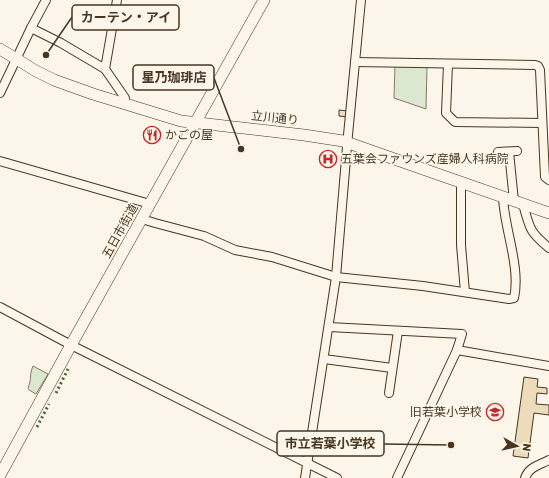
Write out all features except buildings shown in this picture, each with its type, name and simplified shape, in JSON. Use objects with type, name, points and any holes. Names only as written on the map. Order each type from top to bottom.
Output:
[{"type":"main road","name":"五日市街道","points":[[0,475],[264,0]]},
{"type":"main road","name":"立川通り","points":[[0,49],[54,80],[124,104],[181,121],[304,135],[347,143],[549,213]]},
{"type":"street","points":[[0,94],[46,0]]},
{"type":"street","points":[[105,69],[117,0]]},
{"type":"street","points":[[305,478],[336,277],[347,143],[362,0]]},
{"type":"street","points":[[31,28],[61,43],[105,69],[123,93],[125,98],[124,104]]},
{"type":"street","points":[[355,62],[538,66],[540,70],[545,177],[549,180]]},
{"type":"street","points":[[448,64],[446,113],[455,122],[542,123]]},
{"type":"street","points":[[498,152],[513,151],[518,202],[529,228],[536,237],[549,248]]},
{"type":"street","points":[[0,161],[150,204]]},
{"type":"street","points":[[462,183],[462,245],[465,292]]},
{"type":"street","points":[[142,219],[204,236],[235,250],[272,257],[336,277],[414,284],[509,300],[514,298],[514,261],[503,197]]},
{"type":"street","points":[[0,307],[71,345],[337,478]]},
{"type":"street","points":[[329,327],[462,334],[458,350],[397,478]]},
{"type":"street","points":[[389,393],[398,331]]},
{"type":"street","points":[[458,350],[549,366]]},
{"type":"street","points":[[324,359],[392,368]]},
{"type":"street","points":[[526,478],[527,472],[549,460]]},
{"type":"green space","points":[[395,66],[427,67],[426,109],[394,98]]},
{"type":"green space","points":[[33,366],[48,374],[36,394],[28,388]]},
{"type":"hedge","points":[[56,393],[68,369]]},
{"type":"hedge","points":[[37,427],[49,404]]},
{"type":"place","name":"カーテン・アイ","points":[[46,55]]},
{"type":"place","name":"かごの屋","points":[[152,135]]},
{"type":"place","name":"星乃珈琲店","points":[[241,149]]},
{"type":"place","name":"五葉会ファウンズ産婦人科病院","points":[[328,159]]},
{"type":"place","name":"旧若葉小学校","points":[[495,412]]},
{"type":"place","name":"市立若葉小学校","points":[[451,445]]}]
